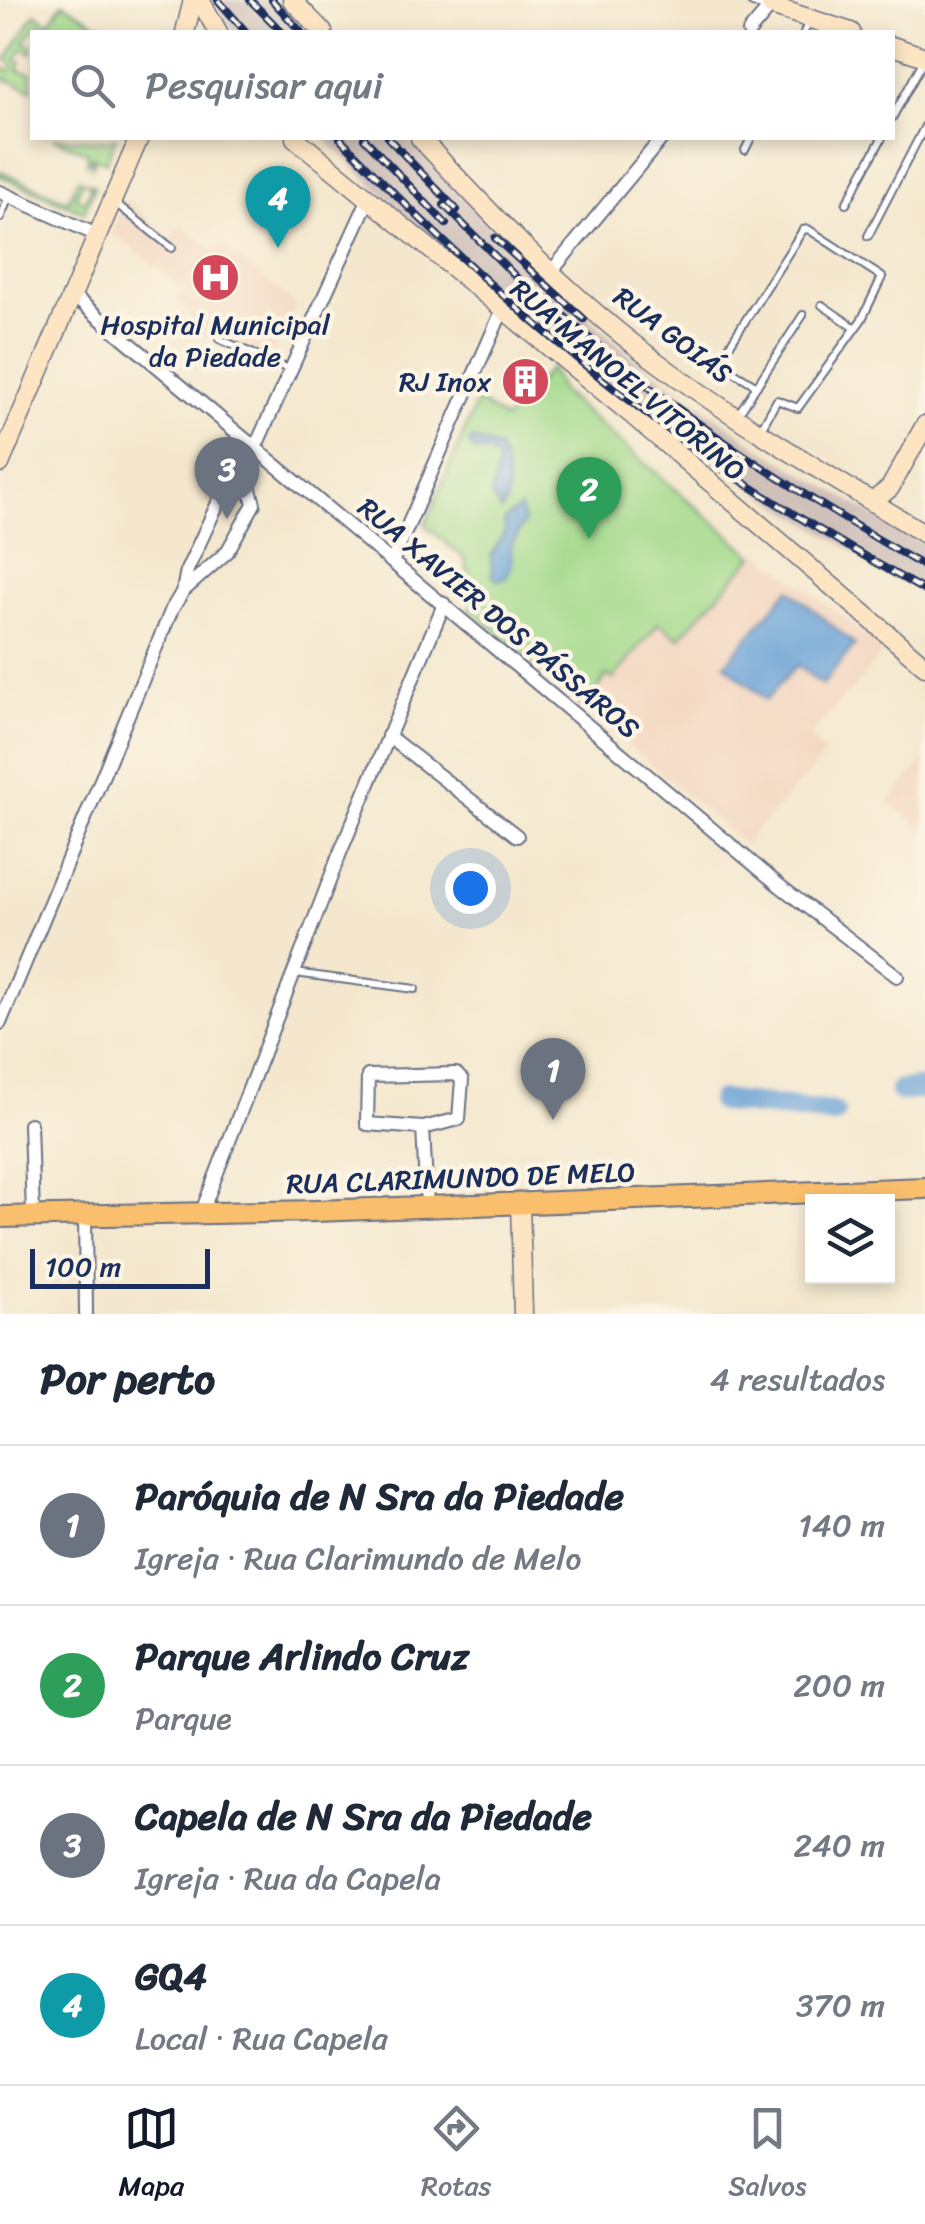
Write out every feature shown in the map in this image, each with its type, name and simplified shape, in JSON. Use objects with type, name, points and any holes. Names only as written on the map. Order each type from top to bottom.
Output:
[{"type":"main road","points":[[187,27],[196,0]]},
{"type":"main road","points":[[196,0],[216,29]]},
{"type":"main road","points":[[292,0],[321,30]]},
{"type":"main road","points":[[767,2],[807,26],[836,30]]},
{"type":"main road","points":[[187,27],[202,18],[216,29]]},
{"type":"main road","points":[[895,47],[925,58]]},
{"type":"main road","points":[[0,464],[6,433],[72,294],[137,140]]},
{"type":"main road","name":"RUA MANOEL VITORINO","points":[[297,140],[925,666]]},
{"type":"main road","name":"RUA GOIÁS","points":[[422,140],[551,272],[643,352],[736,417],[925,534]]},
{"type":"main road","points":[[872,502],[890,488],[925,425]]},
{"type":"main road","points":[[890,488],[891,513]]},
{"type":"main road","name":"RUA CLARIMUNDO DE MELO","points":[[0,1217],[201,1214],[925,1188]]},
{"type":"main road","points":[[520,1202],[522,1314]]},
{"type":"street","points":[[750,30],[767,2]]},
{"type":"street","points":[[551,272],[660,140]]},
{"type":"street","points":[[5,194],[97,235]]},
{"type":"street","points":[[255,448],[368,198]]},
{"type":"street","name":"RUA XAVIER DOS PÁSSAROS","points":[[72,294],[836,932],[897,976]]},
{"type":"street","points":[[392,562],[502,311]]},
{"type":"street","points":[[0,1023],[183,591],[187,570],[224,490],[234,485],[250,488],[254,504],[227,552],[183,591]]},
{"type":"street","points":[[201,1214],[388,736],[444,604]]},
{"type":"street","points":[[388,736],[517,836]]},
{"type":"street","points":[[460,1075],[461,1117],[423,1128],[367,1124],[368,1076],[460,1075]]},
{"type":"street","points":[[30,1124],[33,1215]]},
{"type":"street","points":[[423,1128],[426,1206]]},
{"type":"street","points":[[85,1213],[86,1314]]},
{"type":"lane","points":[[895,113],[925,58]]},
{"type":"lane","points":[[868,236],[925,126]]},
{"type":"lane","points":[[744,150],[750,140]]},
{"type":"lane","points":[[846,204],[881,140]]},
{"type":"lane","points":[[0,218],[5,194]]},
{"type":"lane","points":[[112,200],[172,248]]},
{"type":"lane","points":[[757,386],[729,368],[724,354],[803,230],[808,229],[882,277],[798,408],[777,400],[760,432]]},
{"type":"lane","points":[[822,304],[854,326]]},
{"type":"lane","points":[[736,417],[803,315]]},
{"type":"lane","points":[[220,339],[291,370]]},
{"type":"lane","points":[[294,973],[414,989]]},
{"type":"shaded area","points":[[212,0],[276,0],[305,30],[233,30]]},
{"type":"shaded area","points":[[326,140],[408,140],[515,252],[635,359],[763,450],[925,545],[925,596],[653,425],[400,211]]},
{"type":"shaded area","name":"Hospital Municipal da Piedade","points":[[125,199],[170,240],[182,226],[216,252],[222,245],[296,305],[269,364],[184,327],[191,312],[178,301],[186,290],[111,232]]},
{"type":"shaded area","points":[[760,553],[886,650],[809,738],[826,754],[744,844],[584,708],[608,675],[613,678],[659,622],[680,637],[718,591]]},
{"type":"shaded area","points":[[925,759],[925,830],[888,802]]},
{"type":"green space","points":[[63,3],[108,30],[49,30],[38,24],[24,42],[30,45],[30,52],[22,49],[17,59],[21,62],[18,70],[30,73],[30,89],[0,77],[0,67],[10,71],[13,64],[6,60],[35,13],[49,23]]},
{"type":"green space","points":[[58,140],[115,140],[106,162],[96,158],[91,168],[93,156],[87,163],[88,153]]},
{"type":"green space","points":[[0,171],[68,201],[78,179],[83,181],[76,197],[84,201],[91,188],[86,182],[95,186],[84,212],[0,176]]},
{"type":"green space","points":[[550,368],[561,392],[754,556],[679,638],[659,623],[613,679],[607,675],[584,708],[469,608],[475,601],[464,558],[425,525],[477,401],[505,420]]},
{"type":"water","points":[[472,439],[498,448],[501,455],[507,490],[501,511],[491,496],[498,462],[490,453],[475,451],[469,444]]},
{"type":"water","points":[[520,508],[524,522],[511,547],[512,565],[505,578],[498,580],[493,577],[491,556],[505,531],[504,520]]},
{"type":"water","points":[[789,589],[855,645],[822,685],[797,665],[766,700],[725,664]]},
{"type":"waterway","points":[[901,1091],[925,1088]]},
{"type":"waterway","points":[[721,1101],[834,1113]]},
{"type":"railway","points":[[218,0],[244,30]]},
{"type":"railway","points":[[250,0],[280,30]]},
{"type":"railway","points":[[272,0],[299,30]]},
{"type":"railway","points":[[342,140],[476,271],[622,394],[749,485],[925,591]]},
{"type":"railway","points":[[366,140],[446,224]]},
{"type":"railway","points":[[390,140],[457,210]]},
{"type":"railway","points":[[444,205],[571,332]]},
{"type":"railway","points":[[495,238],[584,319]]},
{"type":"railway","points":[[564,316],[693,420],[925,567]]},
{"type":"place","name":"GQ4","points":[[278,248]]},
{"type":"place","name":"Hospital Municipal da Piedade","points":[[215,277]]},
{"type":"place","name":"RJ Inox","points":[[526,381]]},
{"type":"place","name":"Capela de N Sra da Piedade","points":[[227,519]]},
{"type":"place","name":"Parque Arlindo Cruz","points":[[589,539]]},
{"type":"place","name":"Paróquia de N Sra da Piedade","points":[[553,1120]]}]
